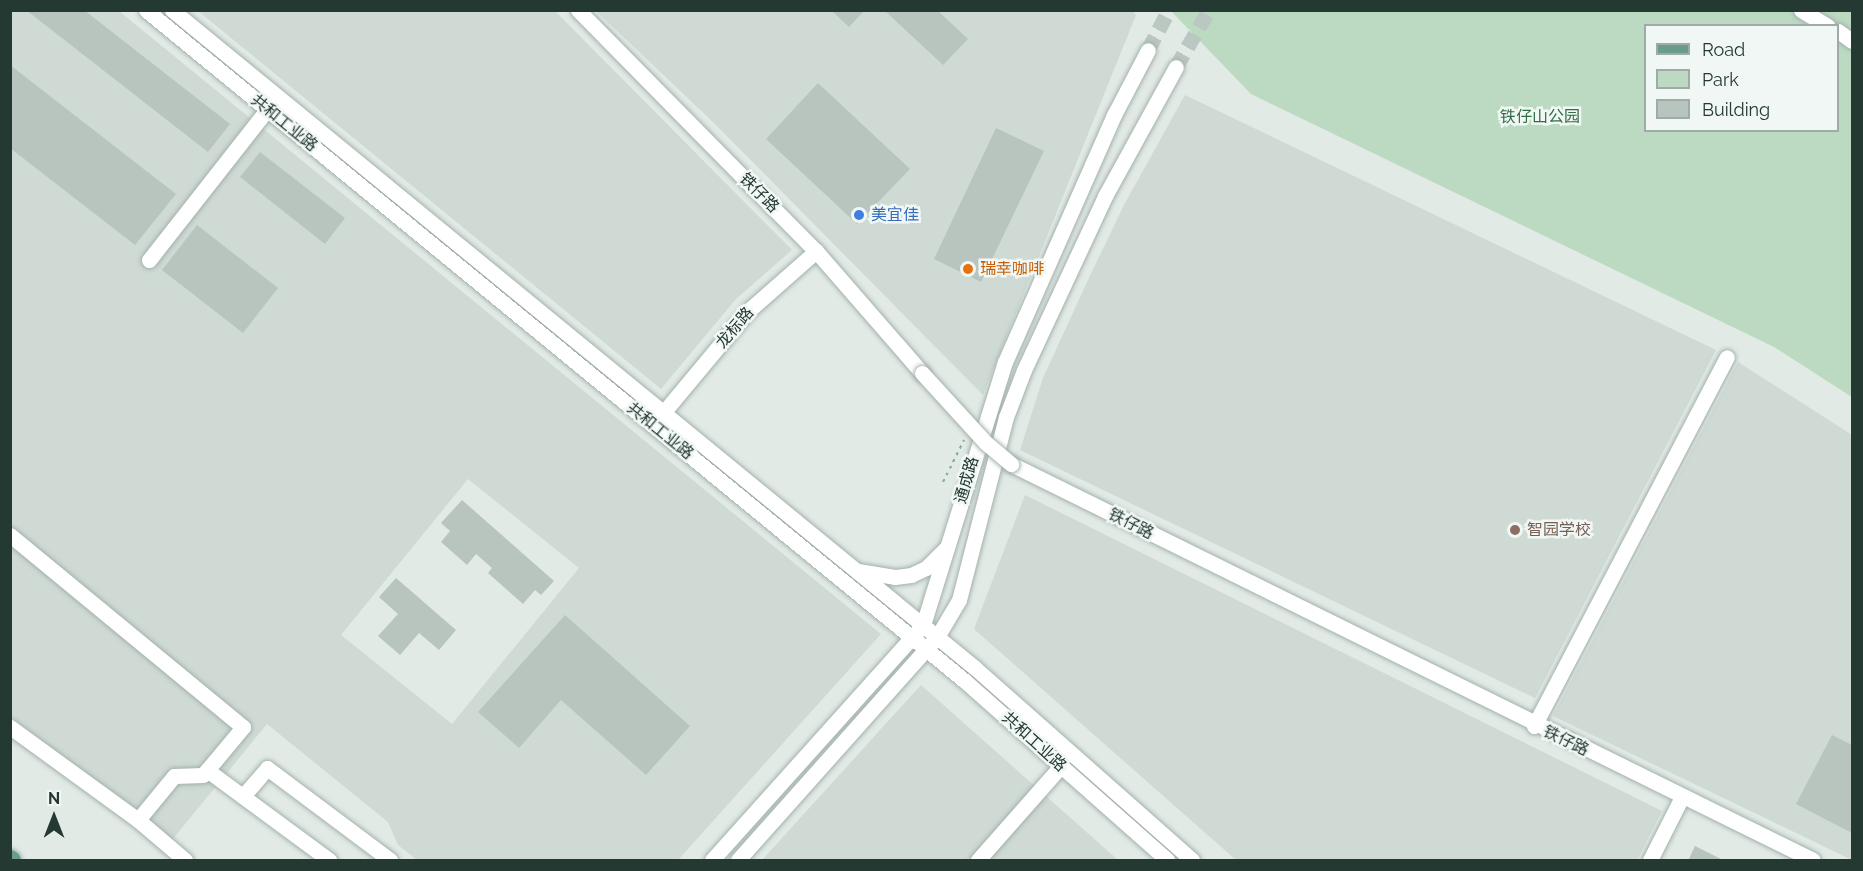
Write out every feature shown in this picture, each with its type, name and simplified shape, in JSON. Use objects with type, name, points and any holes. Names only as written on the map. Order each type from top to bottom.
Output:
[{"type":"street","name":"共和工业路","points":[[146,10],[912,637],[1167,861]]},
{"type":"street","name":"共和工业路","points":[[172,10],[937,637],[1192,861]]},
{"type":"street","name":"铁仔路","points":[[578,10],[816,250],[970,426],[1011,464],[1534,726],[1813,861]]},
{"type":"street","points":[[1802,10],[1825,24]]},
{"type":"street","points":[[1839,32],[1852,41]]},
{"type":"street","name":"通成路","points":[[712,861],[922,625],[951,540],[987,412],[1005,362],[1110,125],[1148,50]]},
{"type":"street","name":"通成路","points":[[738,861],[937,637],[958,600],[1001,436],[1024,370],[1105,196],[1176,68]]},
{"type":"street","points":[[149,260],[277,97]]},
{"type":"street","name":"龙标路","points":[[663,413],[748,311],[816,250]]},
{"type":"street","points":[[1534,726],[1727,357]]},
{"type":"street","points":[[10,535],[243,727],[203,775],[174,776],[138,820]]},
{"type":"street","points":[[856,570],[895,577],[912,575],[940,556],[951,540]]},
{"type":"street","points":[[10,727],[138,820],[185,861]]},
{"type":"street","points":[[978,861],[1061,766]]},
{"type":"street","points":[[243,796],[267,768],[390,861]]},
{"type":"street","points":[[207,770],[329,861]]},
{"type":"street","points":[[1650,861],[1682,797]]},
{"type":"path","points":[[943,482],[970,426]]},
{"type":"shaded area","points":[[1131,10],[1136,15],[983,395],[715,124],[596,11]]},
{"type":"shaded area","points":[[10,11],[119,11],[881,634],[678,860],[417,860],[398,845],[388,822],[267,724],[172,840],[11,717]],"holes":[[[468,479],[579,568],[452,724],[341,635]]]},
{"type":"shaded area","points":[[198,11],[555,11],[792,250],[736,299],[661,389]]},
{"type":"shaded area","points":[[1185,95],[1716,350],[1535,698],[1020,450],[1043,378],[1088,280],[1124,205]]},
{"type":"shaded area","points":[[1738,362],[1852,435],[1852,860],[1553,716]]},
{"type":"shaded area","points":[[1025,495],[1662,811],[1637,860],[1236,860],[974,629]]},
{"type":"shaded area","points":[[921,685],[1118,860],[762,860]]},
{"type":"green space","name":"铁仔山公园","points":[[1171,11],[1852,11],[1852,397],[1774,347],[1251,94]]},
{"type":"building","points":[[26,10],[84,10],[230,124],[208,152]]},
{"type":"building","points":[[831,10],[865,10],[849,27]]},
{"type":"building","points":[[884,10],[937,10],[968,39],[943,65]]},
{"type":"building","points":[[10,65],[176,194],[135,245],[10,148]]},
{"type":"building","points":[[818,83],[910,169],[857,224],[766,139]]},
{"type":"building","points":[[996,128],[1044,151],[981,282],[934,259]]},
{"type":"building","points":[[260,152],[345,218],[325,244],[240,177]]},
{"type":"building","points":[[197,225],[278,288],[243,333],[162,270]]},
{"type":"building","points":[[462,500],[554,581],[541,595],[535,590],[523,604],[488,573],[492,568],[476,554],[467,565],[441,542],[450,531],[441,523]]},
{"type":"building","points":[[396,578],[456,630],[439,650],[419,633],[400,655],[378,636],[398,614],[379,597]]},
{"type":"building","points":[[565,615],[690,726],[646,775],[561,700],[519,748],[478,712]]},
{"type":"building","points":[[1832,735],[1852,745],[1852,833],[1796,804]]},
{"type":"building","points":[[1695,846],[1725,861],[1688,861]]},
{"type":"tunnel","points":[[1148,50],[1169,10]]},
{"type":"tunnel","points":[[1176,67],[1209,10]]},
{"type":"place","name":"美宜佳","points":[[859,215]]},
{"type":"place","name":"瑞幸咖啡","points":[[968,269]]},
{"type":"place","name":"智园学校","points":[[1515,530]]}]
